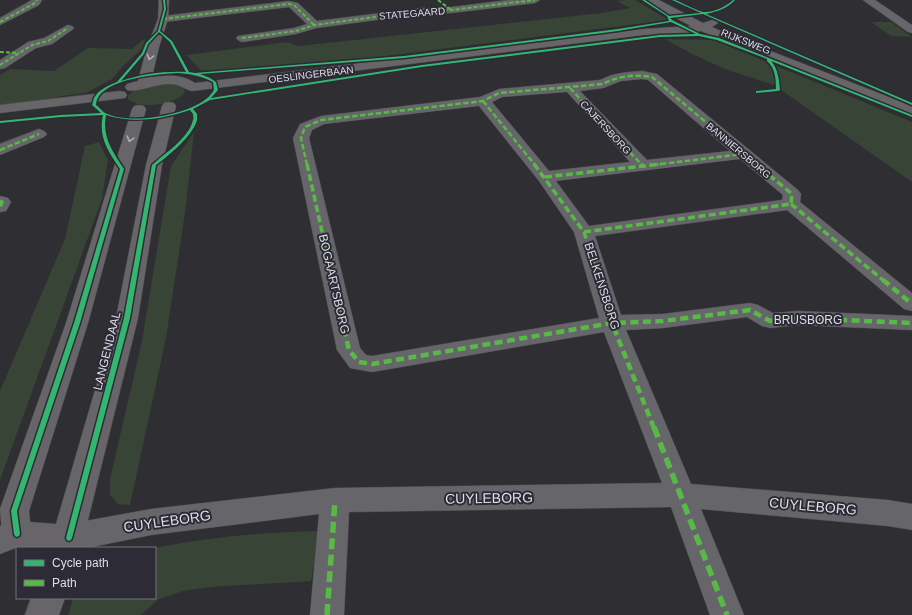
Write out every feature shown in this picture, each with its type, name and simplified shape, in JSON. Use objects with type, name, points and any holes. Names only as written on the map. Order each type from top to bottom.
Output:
[{"type":"street","points":[[0,22],[36,3],[37,0]]},
{"type":"street","points":[[144,83],[153,48],[163,19],[165,9],[164,0]]},
{"type":"street","points":[[438,0],[451,10]]},
{"type":"street","name":"STATEGAARD","points":[[242,38],[296,31],[314,25],[422,11],[451,10],[535,0]]},
{"type":"street","name":"RIJKSWEG","points":[[652,0],[775,58],[856,87],[912,111]]},
{"type":"street","name":"RIJKSWEG","points":[[662,0],[703,24]]},
{"type":"street","points":[[868,0],[912,30]]},
{"type":"street","points":[[163,19],[289,4],[294,5],[314,25]]},
{"type":"street","points":[[896,19],[912,19]]},
{"type":"street","name":"OESLINGERBAAN","points":[[192,88],[703,24]]},
{"type":"street","points":[[0,65],[32,45],[48,41],[68,28]]},
{"type":"street","points":[[159,31],[164,46],[167,81]]},
{"type":"street","points":[[0,52],[19,54]]},
{"type":"street","name":"BANNIERSBORG","points":[[483,101],[499,93],[603,84],[612,79],[621,77],[642,75],[652,77],[792,194],[791,204]]},
{"type":"street","points":[[0,109],[120,99],[129,107],[139,108],[169,106],[190,96],[193,92],[192,88],[181,82],[167,81],[144,83],[129,88],[120,99],[0,116]]},
{"type":"street","name":"CAJERSBORG","points":[[570,88],[642,165]]},
{"type":"street","name":"BELKENSBORG","points":[[483,101],[545,177],[584,232],[612,323],[727,615]]},
{"type":"street","name":"BOGAARTSBORG","points":[[483,101],[321,120],[305,127],[301,138],[349,350],[359,362],[372,364],[612,323]]},
{"type":"street","name":"LANGENDAAL","points":[[67,543],[127,318],[154,166],[169,106]]},
{"type":"street","points":[[67,543],[8,537],[14,511],[77,323],[139,108]]},
{"type":"street","points":[[0,150],[39,134]]},
{"type":"street","name":"CAJERSBORG","points":[[545,177],[743,154]]},
{"type":"street","points":[[0,201],[2,202],[0,207]]},
{"type":"street","points":[[584,232],[791,204],[912,304]]},
{"type":"street","name":"BRUSBORG","points":[[612,323],[663,321],[750,310],[770,321],[798,318],[912,323]]},
{"type":"street","name":"CUYLEBORG","points":[[67,543],[151,522],[335,500],[681,495],[912,516]]},
{"type":"street","points":[[327,615],[335,500]]},
{"type":"street","points":[[42,615],[48,599]]},
{"type":"green space","points":[[635,0],[667,19],[370,58],[213,72],[201,70],[186,55],[287,42],[299,46],[601,13],[630,8],[617,1]]},
{"type":"green space","points":[[871,22],[891,22],[912,37],[891,36]]},
{"type":"green space","points":[[145,38],[143,48],[125,64],[112,79],[86,93],[61,96],[44,102],[0,107],[0,75],[10,69],[54,71],[88,48],[132,49]]},
{"type":"green space","points":[[665,39],[714,40],[912,122],[912,182],[774,85],[725,69],[690,53]]},
{"type":"green space","points":[[157,84],[176,84],[184,88],[185,92],[174,100],[158,104],[140,104],[128,99],[128,96],[134,90]]},
{"type":"green space","points":[[194,132],[185,213],[166,338],[130,505],[118,504],[110,495],[110,479],[142,341],[171,166]]},
{"type":"green space","points":[[99,142],[108,160],[102,199],[0,480],[0,391],[65,239],[85,146]]},
{"type":"green space","points":[[320,531],[311,581],[211,587],[183,591],[159,599],[141,615],[68,615],[73,599],[156,599],[156,548],[237,536]]},
{"type":"marked path","points":[[0,22],[35,3],[37,0]]},
{"type":"marked path","points":[[438,0],[451,10]]},
{"type":"marked path","points":[[242,38],[296,31],[314,25],[421,11],[451,10],[535,0]]},
{"type":"marked path","points":[[163,19],[289,4],[294,5],[314,25]]},
{"type":"marked path","points":[[0,65],[32,45],[48,41],[68,28]]},
{"type":"marked path","points":[[0,52],[19,53]]},
{"type":"marked path","points":[[584,232],[791,204],[792,194],[652,77],[642,75],[612,79],[603,84],[499,93],[483,101],[321,120],[305,127],[301,138],[349,350],[359,362],[372,364],[612,323],[663,321],[750,310],[770,321],[798,318],[912,323]]},
{"type":"marked path","points":[[570,88],[642,165]]},
{"type":"marked path","points":[[483,101],[545,177],[584,232],[612,323],[727,615]]},
{"type":"marked path","points":[[0,150],[39,134]]},
{"type":"marked path","points":[[545,177],[743,154]]},
{"type":"marked path","points":[[0,201],[2,202],[0,207]]},
{"type":"marked path","points":[[791,204],[912,304]]},
{"type":"marked path","points":[[327,615],[335,500]]},
{"type":"cycle path","points":[[118,82],[143,53],[147,44],[159,31],[165,9],[164,0]]},
{"type":"cycle path","points":[[643,0],[668,16],[671,21],[699,35],[718,39],[912,116]]},
{"type":"cycle path","points":[[673,0],[912,104]]},
{"type":"cycle path","points":[[670,17],[714,11],[730,5],[734,0]]},
{"type":"cycle path","points":[[195,74],[404,57],[618,30],[671,21]]},
{"type":"cycle path","points":[[159,31],[171,42],[188,73]]},
{"type":"cycle path","points":[[210,99],[422,66],[660,36],[699,35]]},
{"type":"cycle path","points":[[757,92],[778,90],[775,70],[768,60]]},
{"type":"cycle path","points":[[166,73],[185,73],[203,76],[214,82],[216,90],[208,100],[194,108],[177,114],[156,118],[118,118],[103,113],[94,105],[96,97],[102,90],[112,85],[148,75],[166,73]]},
{"type":"cycle path","points":[[69,538],[127,318],[154,165],[166,156],[192,128],[195,120],[195,114],[191,109]]},
{"type":"cycle path","points":[[0,122],[61,116],[105,114]]},
{"type":"cycle path","points":[[17,534],[14,511],[77,323],[122,169],[106,143],[103,129],[105,114]]}]
